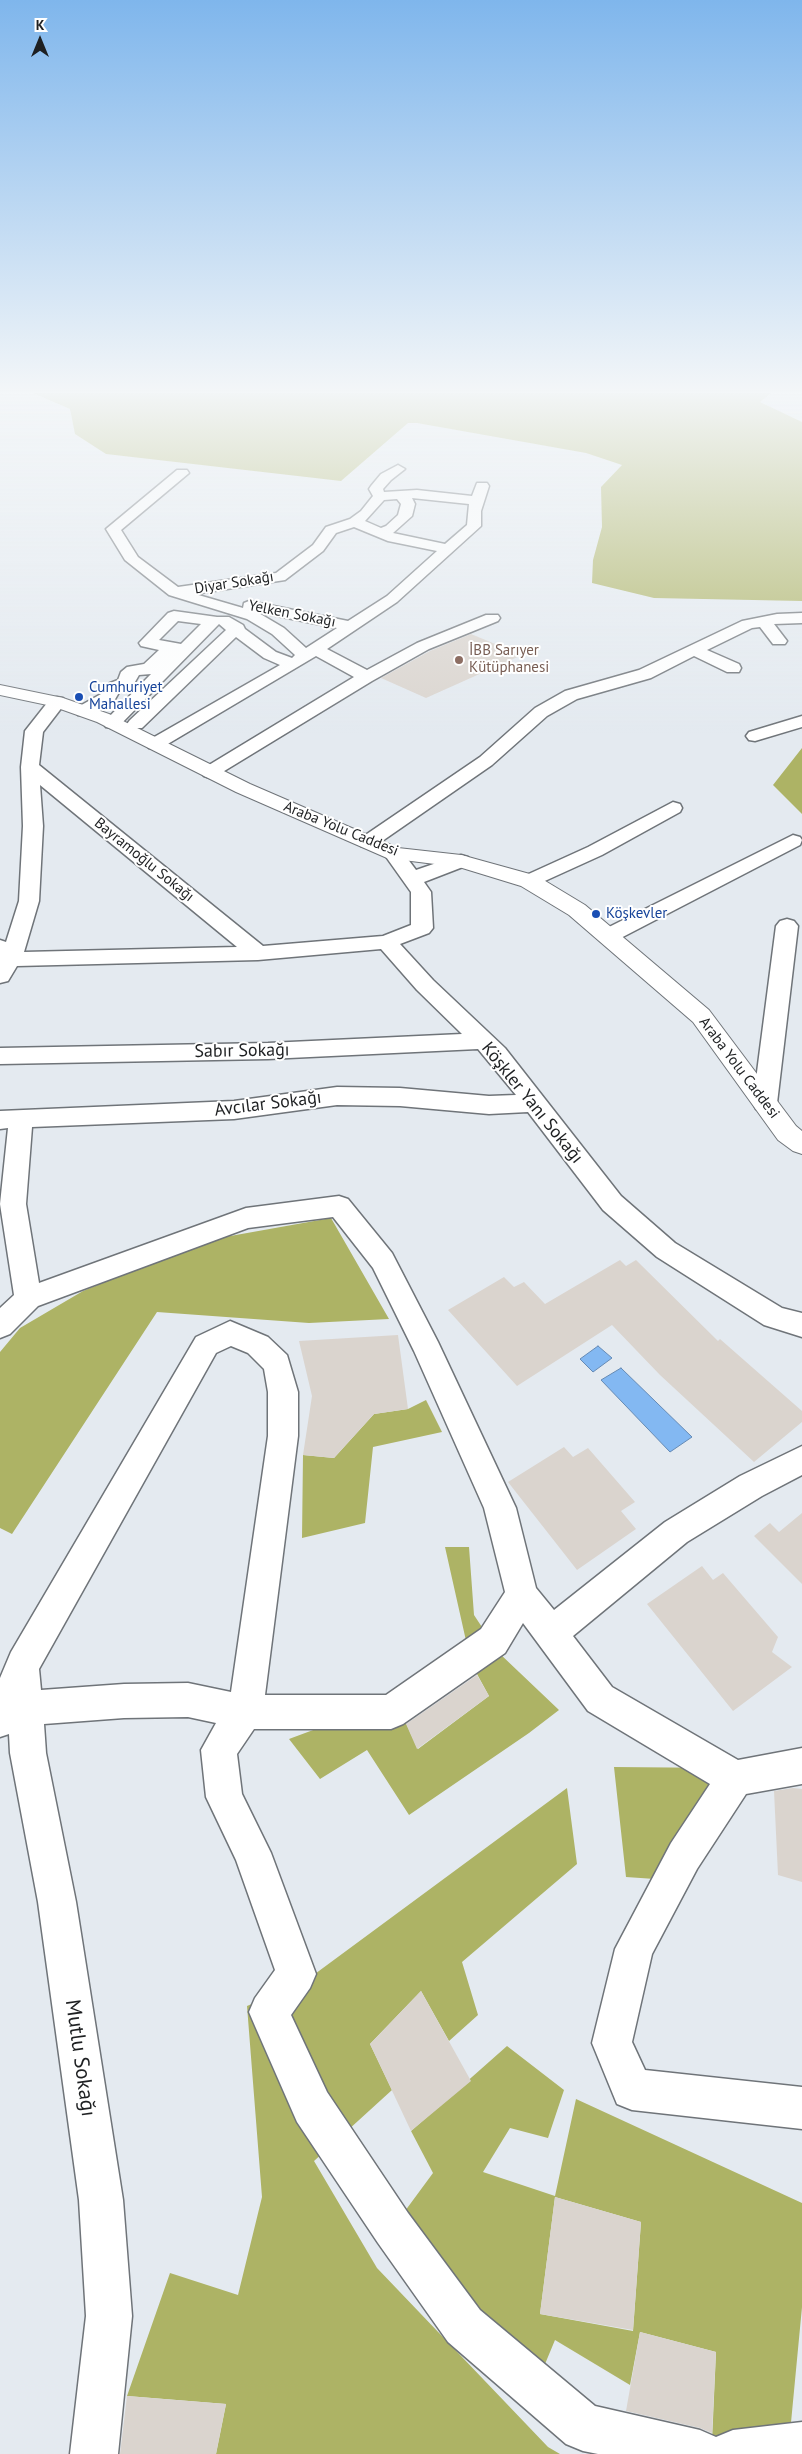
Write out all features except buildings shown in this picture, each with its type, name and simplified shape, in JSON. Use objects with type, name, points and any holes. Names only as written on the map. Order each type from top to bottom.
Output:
[{"type":"street","points":[[139,508],[113,529],[132,560],[174,592],[186,606],[205,616],[223,620],[237,628],[270,655],[304,656],[343,662],[366,677]]},
{"type":"street","points":[[355,522],[371,508]]},
{"type":"street","points":[[380,533],[391,528],[405,516],[407,508]]},
{"type":"street","points":[[155,744],[304,656],[392,600],[474,526],[475,508]]},
{"type":"street","points":[[355,522],[393,538],[449,549]]},
{"type":"street","name":"Diyar Sokağı","points":[[174,592],[280,577],[318,548],[331,530],[355,522]]},
{"type":"street","points":[[174,592],[253,616],[278,631],[304,656]]},
{"type":"street","name":"Yelken Sokağı","points":[[174,592],[351,626]]},
{"type":"street","points":[[210,772],[366,677],[423,646],[492,618]]},
{"type":"street","points":[[368,842],[486,761],[541,712],[571,695],[645,674],[748,624],[802,618]]},
{"type":"street","points":[[764,621],[779,641]]},
{"type":"street","points":[[120,727],[237,628]]},
{"type":"street","points":[[84,711],[108,697],[127,697],[132,684],[150,675],[151,672],[148,670],[178,649],[120,727]]},
{"type":"street","points":[[693,650],[732,668]]},
{"type":"street","name":"Araba Yolu Caddesi","points":[[0,690],[57,702],[84,711],[210,772],[394,854],[461,861],[529,880],[577,910],[701,1016],[787,1134],[802,1144]]},
{"type":"street","points":[[57,702],[34,731],[30,768],[32,826],[29,901],[4,961],[258,953],[386,942],[422,928],[421,892],[394,854]]},
{"type":"street","points":[[755,736],[802,721]]},
{"type":"street","name":"Bayramoğlu Sokağı","points":[[30,768],[258,953]]},
{"type":"street","points":[[529,880],[596,851],[673,808]]},
{"type":"street","points":[[608,936],[793,841]]},
{"type":"street","points":[[413,880],[423,874],[461,861]]},
{"type":"street","points":[[765,1103],[787,926]]},
{"type":"street","name":"Köşkler Yanı Sokağı","points":[[386,942],[426,985],[497,1054],[612,1203],[666,1250],[774,1317],[802,1326]]},
{"type":"street","name":"Sabır Sokağı","points":[[0,1056],[268,1052],[483,1041]]},
{"type":"street","name":"Avcılar Sokağı","points":[[10,1120],[234,1110],[337,1096],[400,1097],[489,1105],[535,1103]]},
{"type":"street","points":[[10,1120],[13,1204],[28,1298]]},
{"type":"street","points":[[0,1326],[28,1298],[246,1218],[339,1206],[383,1261],[428,1350],[500,1508],[522,1595],[600,1699],[735,1778],[802,1766]]},
{"type":"street","name":"Mutlu Sokağı","points":[[94,2454],[109,2316],[101,2200],[57,1902],[28,1753],[13,1714],[23,1664],[206,1345],[230,1333],[258,1345],[277,1364],[283,1392],[283,1436],[245,1712]]},
{"type":"street","points":[[551,1633],[676,1532],[751,1486],[802,1460]]},
{"type":"street","points":[[13,1714],[124,1702],[188,1700],[245,1712],[391,1712],[493,1641],[522,1595]]},
{"type":"street","points":[[245,1712],[219,1750],[224,1797],[252,1853],[296,1974],[269,2012],[312,2107],[393,2228],[464,2326],[583,2427],[700,2454]]},
{"type":"street","points":[[735,1778],[684,1856],[634,1949],[612,2043],[632,2089],[802,2108]]},
{"type":"street","points":[[734,2454],[802,2446]]},
{"type":"green space","points":[[602,508],[802,508],[802,601],[654,598],[592,583],[593,560],[602,527]]},
{"type":"green space","points":[[802,748],[802,814],[773,785]]},
{"type":"green space","points":[[331,1218],[389,1319],[309,1323],[157,1312],[12,1534],[0,1528],[0,1352],[20,1328],[83,1291],[208,1240]]},
{"type":"green space","points":[[426,1400],[442,1432],[373,1447],[365,1523],[302,1538],[303,1455],[334,1458],[374,1414],[408,1409]]},
{"type":"green space","points":[[445,1547],[469,1547],[474,1615],[499,1653],[559,1710],[529,1733],[409,1815],[367,1750],[320,1779],[289,1739],[391,1701],[399,1708],[418,1749],[489,1696],[471,1663]]},
{"type":"green space","points":[[614,1767],[725,1768],[655,1879],[626,1877]]},
{"type":"green space","points":[[567,1788],[577,1864],[462,1962],[478,2015],[449,2041],[421,1991],[370,2044],[392,2090],[314,2161],[377,2268],[548,2447],[560,2454],[216,2454],[226,2404],[127,2396],[170,2273],[238,2295],[262,2197],[247,2006],[304,1982]]},
{"type":"green space","points":[[507,2046],[564,2090],[548,2138],[510,2128],[483,2172],[555,2196],[576,2099],[802,2203],[802,2307],[788,2454],[712,2442],[716,2352],[640,2332],[630,2385],[555,2340],[540,2376],[391,2230],[433,2173],[411,2131]],"holes":[[[555,2197],[641,2222],[633,2331],[540,2314]]]},
{"type":"water","points":[[598,1346],[612,1358],[593,1372],[580,1359]]},
{"type":"water","points":[[621,1368],[692,1437],[670,1452],[601,1380]]},
{"type":"place","name":"İBB Sarıyer Kütüphanesi","points":[[459,660]]},
{"type":"place","name":"Cumhuriyet Mahallesi","points":[[79,697]]},
{"type":"place","name":"Köşkevler","points":[[596,914]]}]
